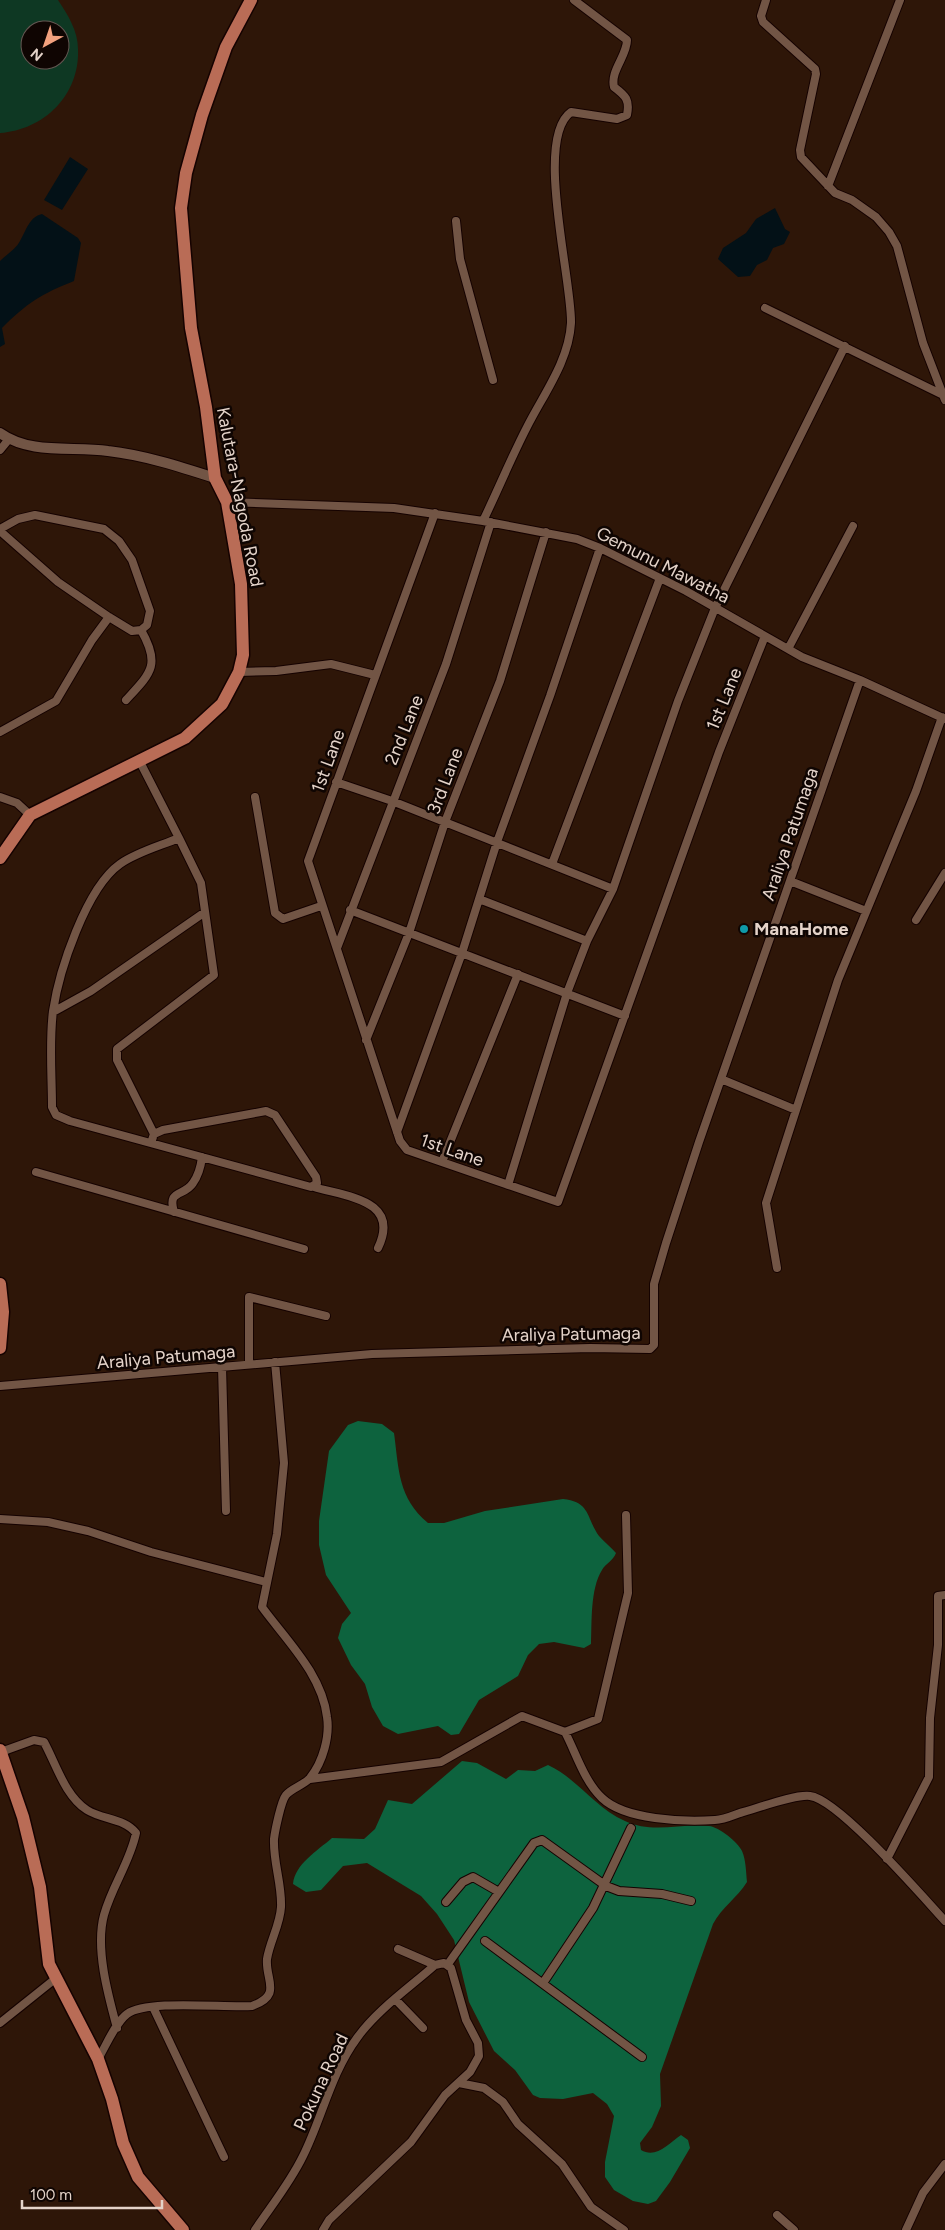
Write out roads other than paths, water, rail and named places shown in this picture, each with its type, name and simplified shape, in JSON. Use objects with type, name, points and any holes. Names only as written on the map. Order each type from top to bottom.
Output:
[{"type":"main road","name":"Kalutara-Nagoda Road","points":[[0,858],[30,815],[185,738],[222,704],[239,672],[243,655],[241,584],[227,502],[215,478],[206,407],[191,328],[181,208],[186,173],[202,115],[226,47],[251,0]]},
{"type":"main road","points":[[0,1284],[3,1312],[0,1348]]},
{"type":"main road","points":[[0,1751],[23,1817],[38,1878],[49,1964],[55,1979],[98,2059],[112,2099],[123,2143],[138,2177],[183,2230]]},
{"type":"street","name":"2nd Lane","points":[[337,948],[446,664],[487,521],[527,428],[555,376],[563,356],[571,323],[554,163],[558,127],[564,117],[570,112],[616,119],[627,114],[629,104],[626,96],[614,87],[612,81],[627,48],[627,40],[574,0]]},
{"type":"street","points":[[766,0],[761,16],[763,22],[815,69],[816,74],[800,150],[801,157],[835,193],[864,208],[889,232],[897,246],[923,343],[944,398]]},
{"type":"street","points":[[828,186],[900,0]]},
{"type":"street","points":[[456,222],[460,259],[493,380]]},
{"type":"street","points":[[765,308],[845,346],[944,398]]},
{"type":"street","points":[[508,1185],[567,993],[587,941],[613,889],[678,701],[715,608],[845,346]]},
{"type":"street","points":[[0,433],[9,439],[49,449],[108,451],[188,469],[215,478]]},
{"type":"street","points":[[0,450],[9,439]]},
{"type":"street","name":"Gemunu Mawatha","points":[[227,502],[394,508],[487,521],[546,532],[600,548],[660,578],[802,657],[860,680],[943,718]]},
{"type":"street","name":"1st Lane","points":[[435,514],[308,861],[400,1141],[407,1150],[558,1202],[719,752],[765,636]]},
{"type":"street","points":[[35,515],[104,529],[119,541],[132,560],[150,611],[147,625],[141,630],[132,631],[110,617],[58,582],[0,530],[18,519],[35,515]]},
{"type":"street","points":[[788,649],[853,526]]},
{"type":"street","name":"3rd Lane","points":[[366,1040],[408,933],[445,822],[500,680],[546,532]]},
{"type":"street","points":[[397,1132],[462,953],[497,842],[550,696],[600,548]]},
{"type":"street","points":[[552,864],[660,578]]},
{"type":"street","points":[[0,732],[56,701],[92,640],[110,617]]},
{"type":"street","points":[[126,700],[143,682],[153,664],[152,648],[141,630]]},
{"type":"street","points":[[239,672],[276,671],[331,664],[375,674]]},
{"type":"street","name":"Araliya Patumaga","points":[[0,1386],[382,1354],[650,1348],[654,1345],[654,1284],[721,1079],[860,680]]},
{"type":"street","points":[[776,1268],[766,1203],[838,980],[916,791],[943,718]]},
{"type":"street","points":[[139,760],[201,883],[214,975],[117,1049],[117,1060],[154,1134],[151,1143]]},
{"type":"street","points":[[336,782],[392,801],[613,889]]},
{"type":"street","points":[[0,797],[17,803],[30,815]]},
{"type":"street","points":[[255,797],[276,913],[283,919],[322,906]]},
{"type":"street","points":[[179,838],[121,863],[101,886],[80,921],[70,945],[53,1012],[52,1107],[56,1115],[373,1205],[382,1215],[383,1238],[378,1248]]},
{"type":"street","points":[[916,920],[945,873]]},
{"type":"street","points":[[790,881],[866,911]]},
{"type":"street","points":[[479,899],[587,941]]},
{"type":"street","points":[[350,910],[625,1016]]},
{"type":"street","points":[[53,1012],[91,991],[205,912]]},
{"type":"street","points":[[442,1162],[518,974]]},
{"type":"street","points":[[721,1079],[796,1110]]},
{"type":"street","points":[[154,1134],[163,1130],[266,1111],[275,1115],[316,1178],[317,1183],[314,1187]]},
{"type":"street","points":[[174,1212],[171,1204],[174,1196],[194,1182],[202,1157]]},
{"type":"street","points":[[36,1172],[304,1249]]},
{"type":"street","points":[[249,1364],[249,1298],[326,1316]]},
{"type":"street","points":[[275,1362],[284,1463],[278,1534],[262,1607],[304,1662],[318,1684],[326,1708],[328,1728],[326,1743],[310,1779]]},
{"type":"street","points":[[222,1367],[226,1510]]},
{"type":"street","points":[[98,2059],[116,2028],[126,2015],[135,2010],[153,2007],[252,2006],[268,1996],[269,1969],[267,1960],[281,1907],[274,1854],[276,1825],[285,1796],[310,1779],[440,1762],[522,1716],[566,1732],[598,1720],[628,1593],[626,1515]]},
{"type":"street","points":[[0,1519],[48,1522],[88,1531],[151,1552],[266,1582]]},
{"type":"street","points":[[887,1859],[929,1778],[930,1718],[938,1645],[938,1596],[945,1595]]},
{"type":"street","points":[[566,1732],[591,1785],[603,1799],[621,1810],[668,1820],[716,1820],[787,1799],[810,1796],[829,1805],[887,1859],[945,1921]]},
{"type":"street","points":[[0,1751],[34,1740],[44,1742],[72,1797],[86,1810],[101,1818],[130,1825],[136,1833],[133,1848],[104,1916],[104,1982],[116,2028]]},
{"type":"street","points":[[543,1983],[606,1886],[632,1828]]},
{"type":"street","points":[[448,1964],[534,1843],[542,1840],[606,1886],[619,1891],[662,1894],[691,1901]]},
{"type":"street","points":[[446,1902],[464,1882],[473,1877],[499,1892]]},
{"type":"street","points":[[485,1941],[642,2057]]},
{"type":"street","points":[[398,1949],[435,1965],[448,1964]]},
{"type":"street","points":[[323,2230],[329,2220],[411,2142],[444,2095],[470,2072],[479,2056],[478,2043],[466,2020],[451,1968],[448,1964]]},
{"type":"street","name":"Pokuna Road","points":[[255,2230],[284,2189],[303,2157],[338,2072],[356,2038],[435,1965]]},
{"type":"street","points":[[0,2022],[55,1979]]},
{"type":"street","points":[[396,1999],[423,2028]]},
{"type":"street","points":[[153,2007],[224,2157]]},
{"type":"street","points":[[459,2083],[484,2088],[503,2102],[518,2124],[562,2164],[591,2207],[624,2230]]},
{"type":"street","points":[[906,2230],[923,2193],[945,2164]]},
{"type":"street","points":[[777,2215],[794,2230]]},
{"type":"place","name":"ManaHome","points":[[744,929]]}]
